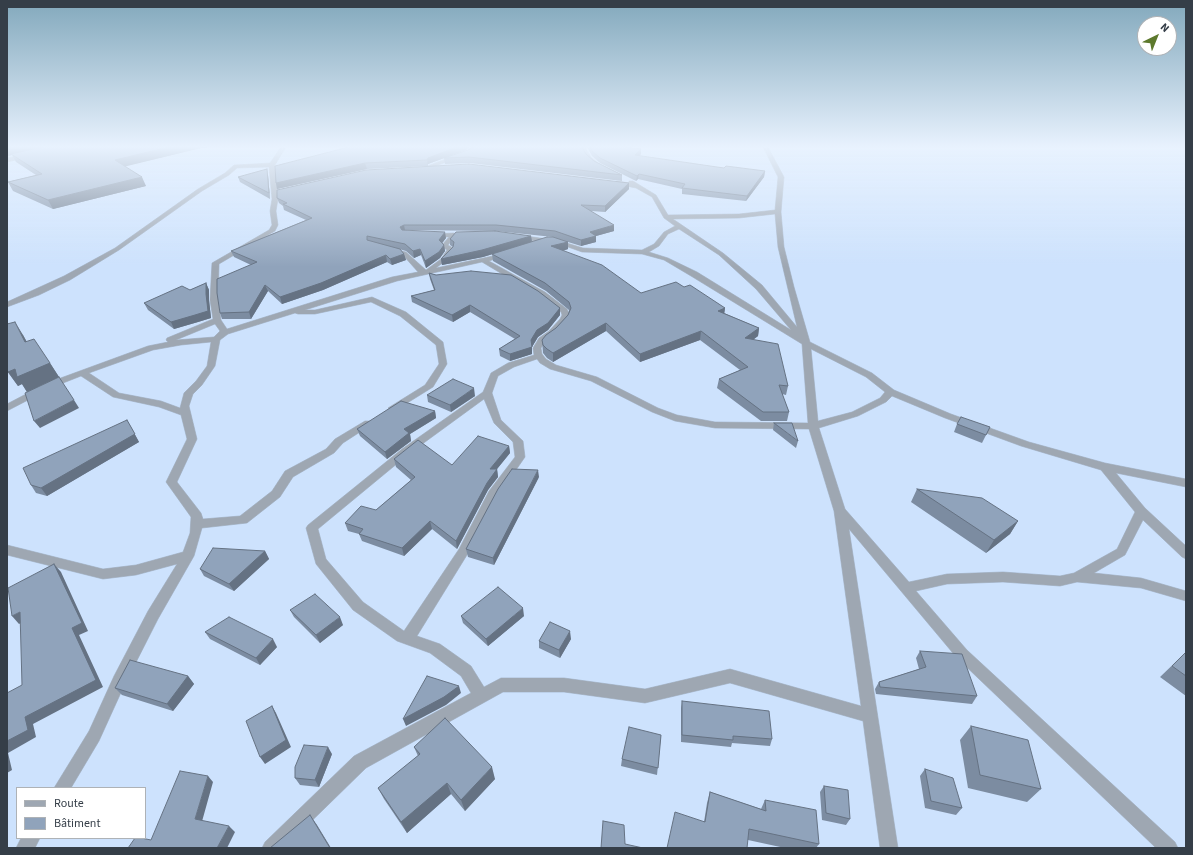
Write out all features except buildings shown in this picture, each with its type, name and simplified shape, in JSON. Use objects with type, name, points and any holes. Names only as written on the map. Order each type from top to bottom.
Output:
[{"type":"street","points":[[7,305],[67,278],[117,249],[205,187]]},
{"type":"street","points":[[63,787],[94,736],[119,681],[153,615],[188,556],[196,533],[197,516],[171,482],[192,439],[184,406],[189,393],[199,384],[211,366],[220,335],[214,300],[216,263],[272,231],[275,225],[273,211],[275,199],[274,187]]},
{"type":"street","points":[[638,187],[654,196],[666,217],[721,254],[759,287],[806,343]]},
{"type":"street","points":[[780,187],[778,212],[781,247],[790,287],[806,343],[813,426],[840,511],[889,848]]},
{"type":"street","points":[[274,194],[282,192]]},
{"type":"street","points":[[666,217],[739,216],[778,212]]},
{"type":"street","points":[[643,252],[657,245],[660,238],[666,233],[680,226]]},
{"type":"street","points":[[422,273],[443,260],[451,249],[444,246],[458,235],[423,235]]},
{"type":"street","points":[[514,236],[555,241],[582,250],[643,252],[666,259],[694,274],[806,343],[869,375],[891,392],[948,416],[1025,444],[1105,467],[1186,483]]},
{"type":"street","points":[[532,246],[547,241]]},
{"type":"street","points":[[383,247],[404,253],[422,273],[437,278],[444,277]]},
{"type":"street","points":[[151,348],[220,335],[286,312],[395,279],[483,260],[511,252]]},
{"type":"street","points":[[483,260],[542,294],[564,311],[566,315],[560,326],[542,340],[537,348],[539,356],[543,361],[554,367],[594,379],[655,410],[675,418],[715,425],[813,426],[855,414],[883,400],[891,392]]},
{"type":"street","points":[[498,276],[516,279]]},
{"type":"street","points":[[196,524],[243,520],[276,494],[289,474],[330,451],[339,441],[428,387],[443,364],[440,344],[403,314],[372,299],[315,312],[286,312]]},
{"type":"street","points":[[7,408],[50,385],[151,348],[217,320]]},
{"type":"street","points":[[481,696],[466,671],[435,648],[407,639],[358,606],[320,561],[312,528],[406,451],[487,392],[494,375],[511,365],[539,356]]},
{"type":"street","points":[[82,373],[116,395],[161,404],[185,413]]},
{"type":"street","points":[[407,639],[463,552],[493,494],[520,457],[518,441],[497,421],[487,392]]},
{"type":"street","points":[[1105,467],[1141,511],[1186,554]]},
{"type":"street","points":[[840,511],[962,654],[1169,848]]},
{"type":"street","points":[[907,588],[947,579],[1003,577],[1060,581],[1077,577],[1121,552],[1141,511]]},
{"type":"street","points":[[7,550],[103,574],[136,570],[188,556]]},
{"type":"street","points":[[1077,577],[1141,583],[1186,596]]},
{"type":"street","points":[[271,848],[360,762],[501,685],[564,685],[644,696],[730,676],[870,716]]},
{"type":"street","points":[[25,848],[30,839]]}]
